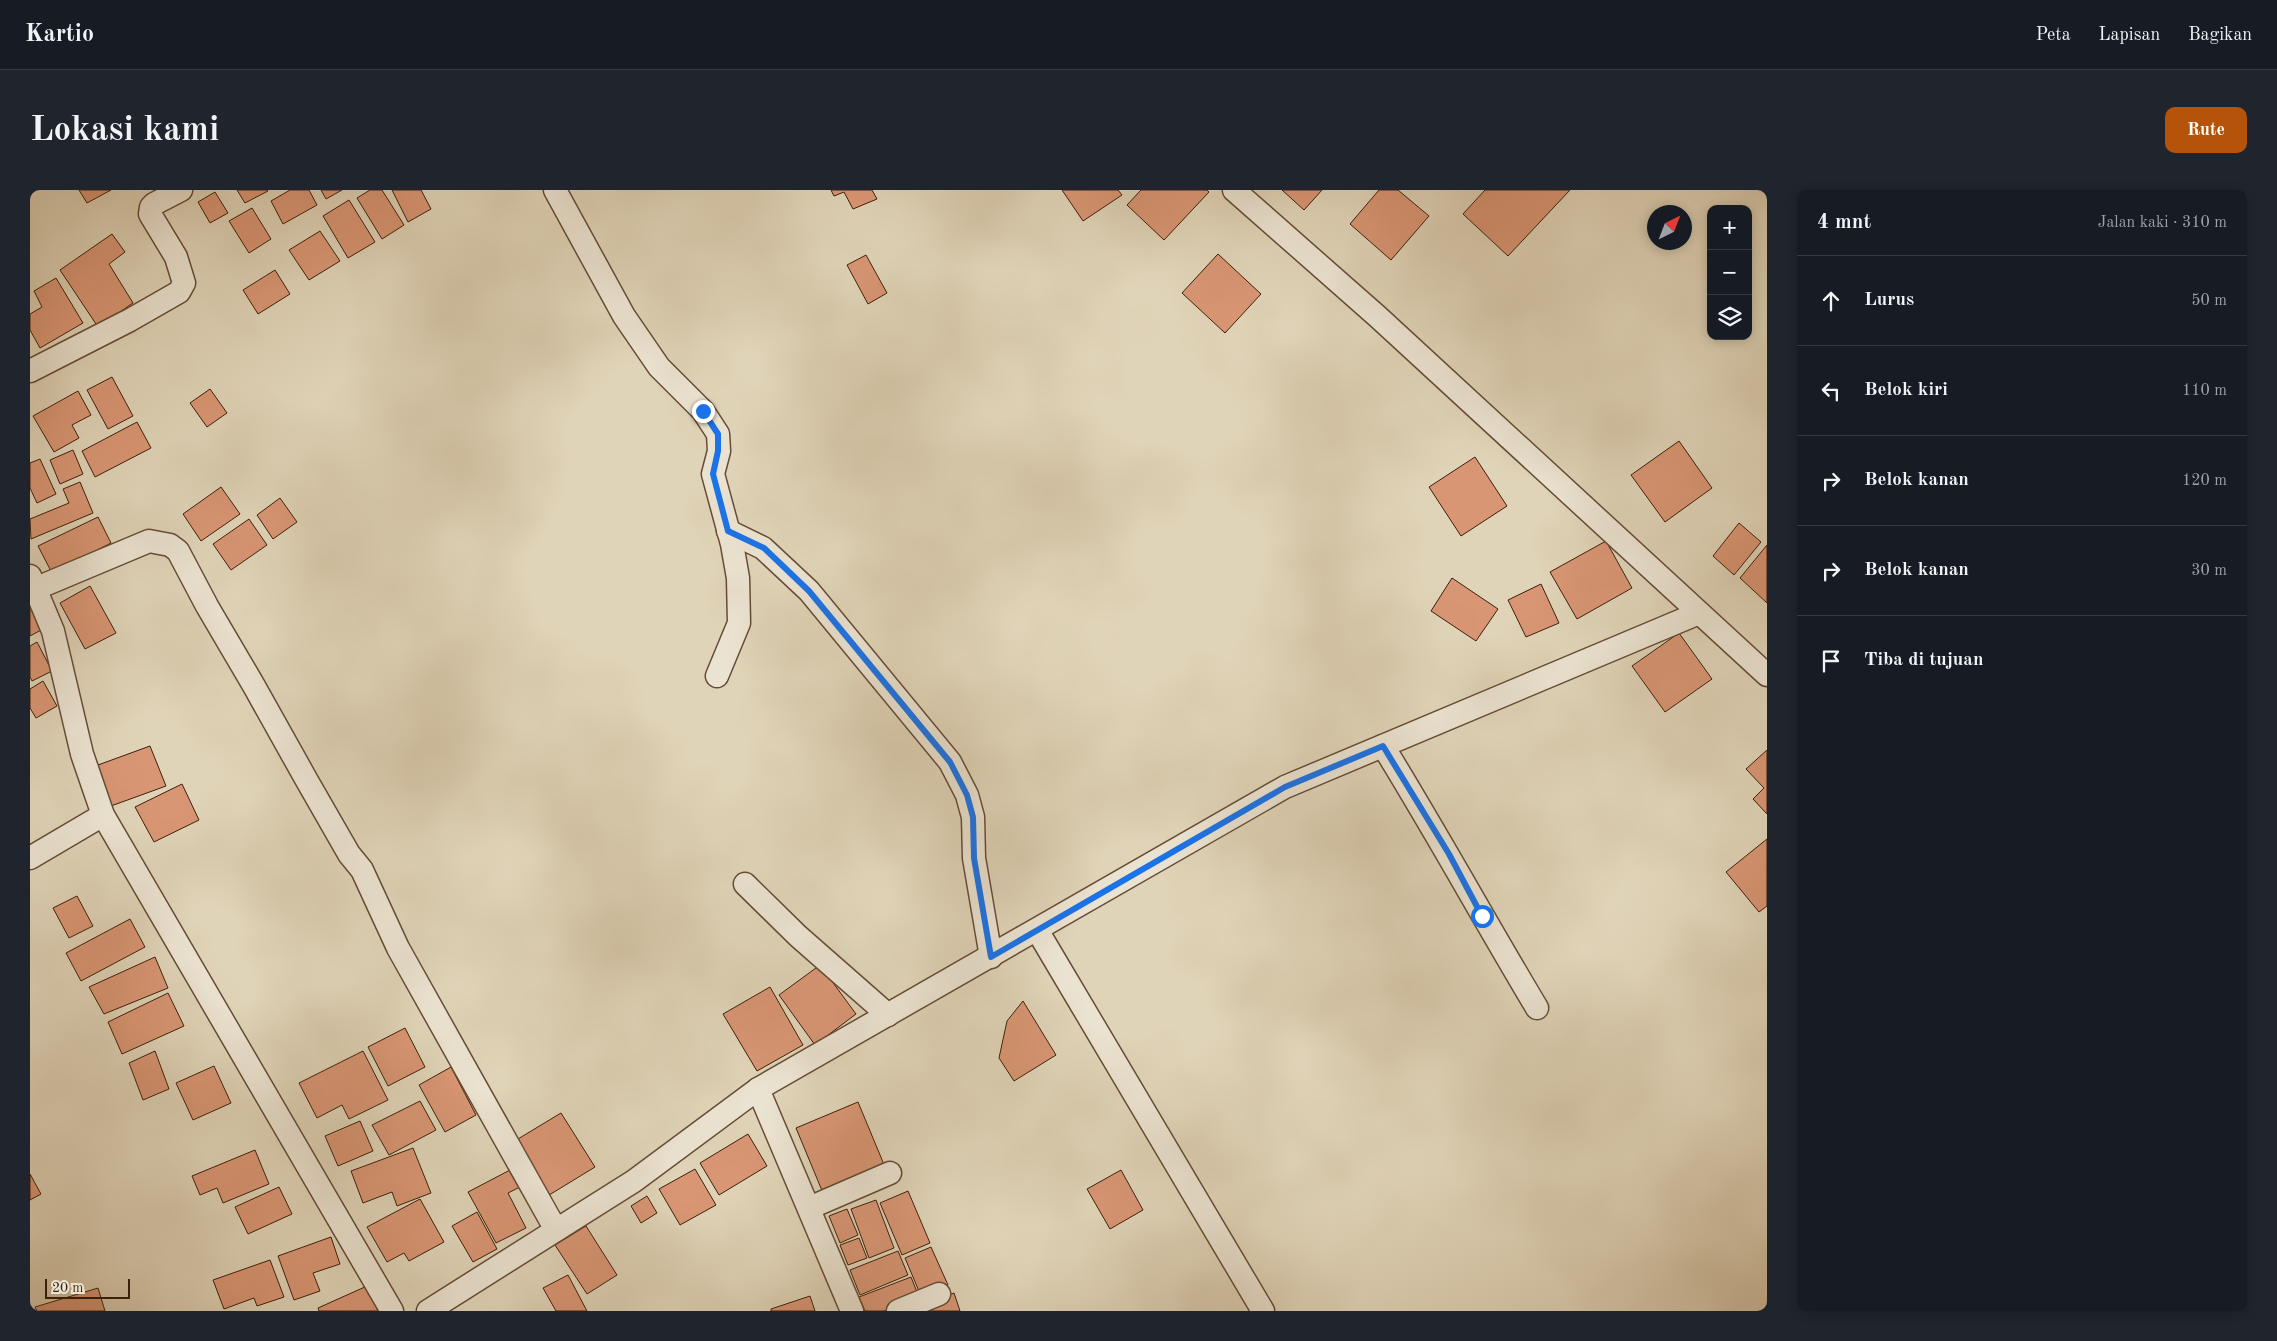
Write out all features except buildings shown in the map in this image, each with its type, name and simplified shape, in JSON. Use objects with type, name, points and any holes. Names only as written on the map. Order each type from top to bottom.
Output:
[{"type":"street","points":[[30,371],[130,320],[179,292],[184,283],[181,269],[150,214],[151,207],[154,204],[181,190]]},
{"type":"street","points":[[555,190],[624,316],[659,366],[703,411],[718,434],[718,451],[713,474],[738,578],[739,623],[717,676]]},
{"type":"street","points":[[1234,190],[1377,316],[1767,674]]},
{"type":"street","points":[[728,531],[764,548],[809,591],[950,762],[967,795],[973,817],[974,858],[991,957]]},
{"type":"street","points":[[392,1311],[103,815],[82,754],[52,631],[33,582],[148,541],[170,545],[178,551],[207,606],[306,780],[350,854],[362,870],[398,948],[556,1230]]},
{"type":"street","points":[[428,1311],[634,1181],[758,1088],[991,957],[1285,787],[1699,612]]},
{"type":"street","points":[[1383,746],[1449,854],[1482,916],[1538,1008]]},
{"type":"street","points":[[30,858],[103,815]]},
{"type":"street","points":[[745,884],[798,936],[888,1015]]},
{"type":"street","points":[[1037,930],[1263,1311]]},
{"type":"street","points":[[758,1088],[852,1311]]},
{"type":"street","points":[[809,1208],[890,1173]]},
{"type":"street","points":[[898,1311],[939,1294]]},
{"type":"route","points":[[703,411],[718,434],[718,451],[713,474],[728,531],[764,548],[809,591],[950,762],[967,795],[973,817],[974,858],[991,957],[1285,787],[1383,746],[1449,854],[1482,916]]}]
